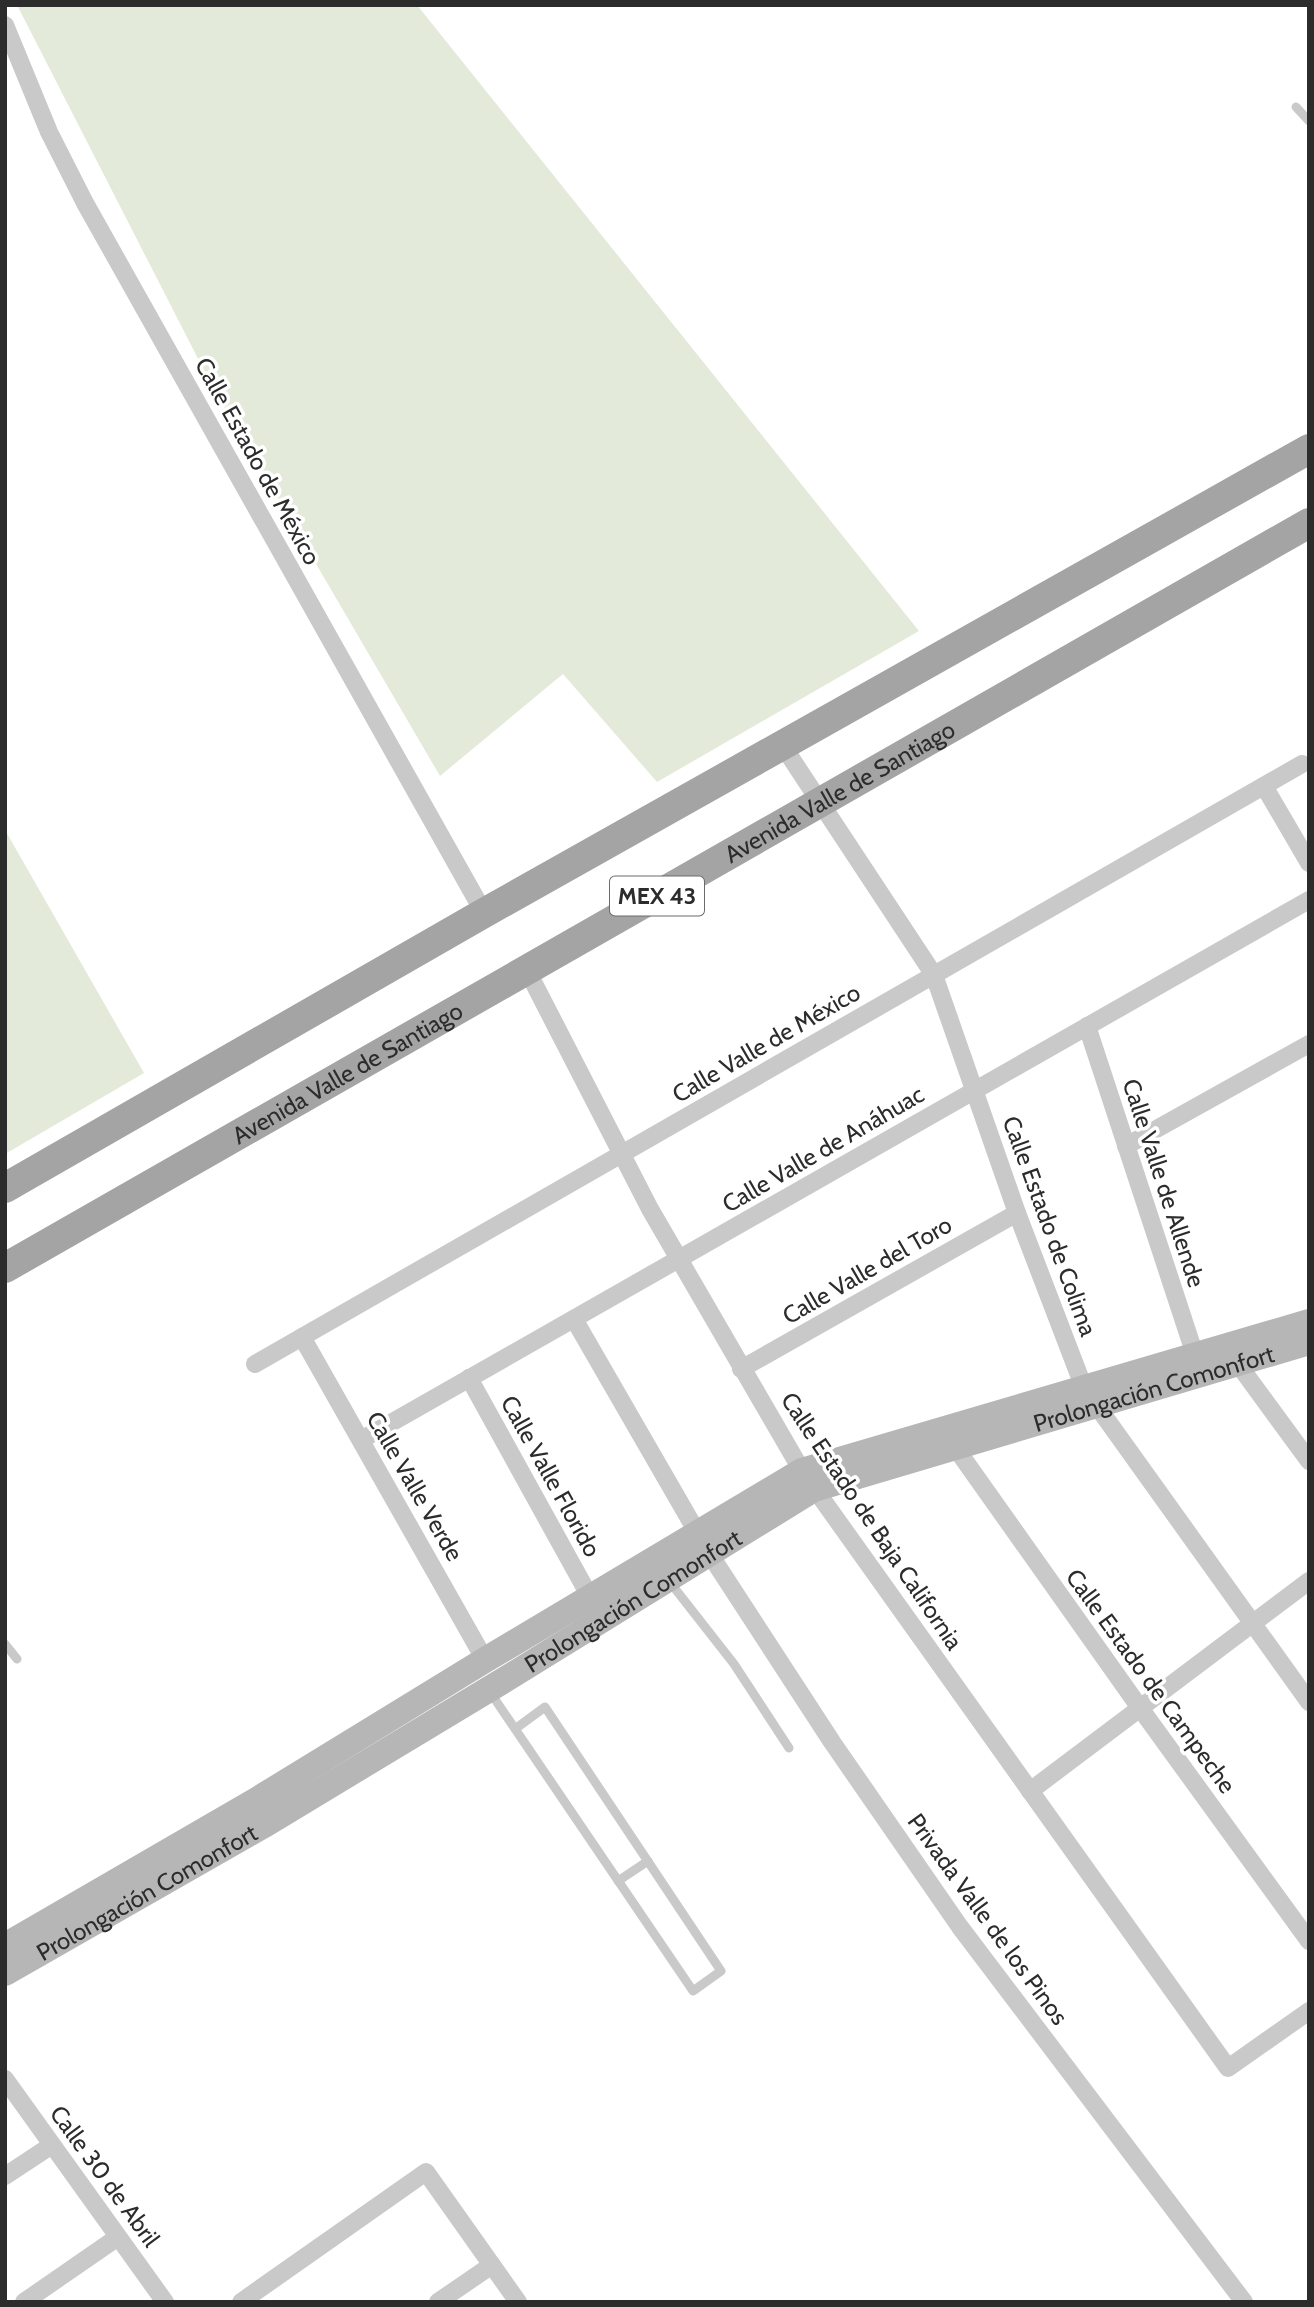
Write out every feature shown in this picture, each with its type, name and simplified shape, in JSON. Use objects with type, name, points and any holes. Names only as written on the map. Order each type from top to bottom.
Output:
[{"type":"main road","name":"MEX 43","points":[[5,1188],[484,913],[1309,449]]},
{"type":"main road","name":"Avenida Valle de Santiago","points":[[5,1268],[1309,523]]},
{"type":"street","name":"Calle Estado de México","points":[[5,25],[49,132],[85,203],[484,913]]},
{"type":"street","name":"Calle Estado de Colima","points":[[783,746],[934,975],[1017,1213],[1090,1396],[1309,1702]]},
{"type":"street","name":"Calle Valle de México","points":[[255,1364],[1302,764]]},
{"type":"street","points":[[1264,786],[1309,863]]},
{"type":"street","name":"Calle Valle de Anáhuac","points":[[361,1440],[1309,900]]},
{"type":"street","name":"Calle Estado de Baja California","points":[[527,971],[678,1259],[808,1480],[1228,2067],[1309,2011]]},
{"type":"street","name":"Calle Valle de Allende","points":[[1087,1026],[1195,1355]]},
{"type":"street","points":[[1126,1146],[1309,1044]]},
{"type":"street","name":"Calle Valle del Toro","points":[[741,1369],[1017,1213]]},
{"type":"street","name":"Privada Valle de los Pinos","points":[[574,1319],[703,1544],[832,1742],[960,1927],[1244,2302]]},
{"type":"street","name":"Prolongación Comonfort","points":[[808,1480],[955,1447],[1195,1355],[1309,1322]]},
{"type":"street","name":"Calle Valle Verde","points":[[302,1337],[485,1660]]},
{"type":"street","name":"Prolongación Comonfort","points":[[5,1946],[255,1801],[590,1597],[703,1544],[808,1480],[1090,1396],[1238,1364],[1309,1342]]},
{"type":"street","points":[[1238,1364],[1309,1461]]},
{"type":"street","name":"Calle Valle Florido","points":[[469,1378],[590,1597]]},
{"type":"street","name":"Calle Estado de Campeche","points":[[955,1447],[1309,1941]]},
{"type":"street","name":"Prolongación Comonfort","points":[[5,1973],[264,1825],[488,1690],[668,1579],[703,1544]]},
{"type":"street","points":[[1030,1791],[1309,1581]]},
{"type":"street","name":"Calle 30 de Abril","points":[[5,2079],[165,2302]]},
{"type":"street","points":[[5,2176],[51,2145]]},
{"type":"street","points":[[241,2302],[426,2172],[518,2302]]},
{"type":"street","points":[[24,2302],[118,2237]]},
{"type":"street","points":[[438,2302],[492,2265]]},
{"type":"lane","points":[[1296,107],[1309,121]]},
{"type":"lane","points":[[668,1579],[734,1664],[789,1748]]},
{"type":"lane","points":[[5,1644],[17,1659]]},
{"type":"lane","points":[[488,1690],[693,1991],[721,1972],[545,1707],[515,1729]]},
{"type":"lane","points":[[618,1881],[648,1861]]},
{"type":"green space","points":[[17,5],[417,5],[919,631],[657,782],[563,674],[440,776],[212,386]]},
{"type":"green space","points":[[5,830],[144,1073],[5,1154]]}]
